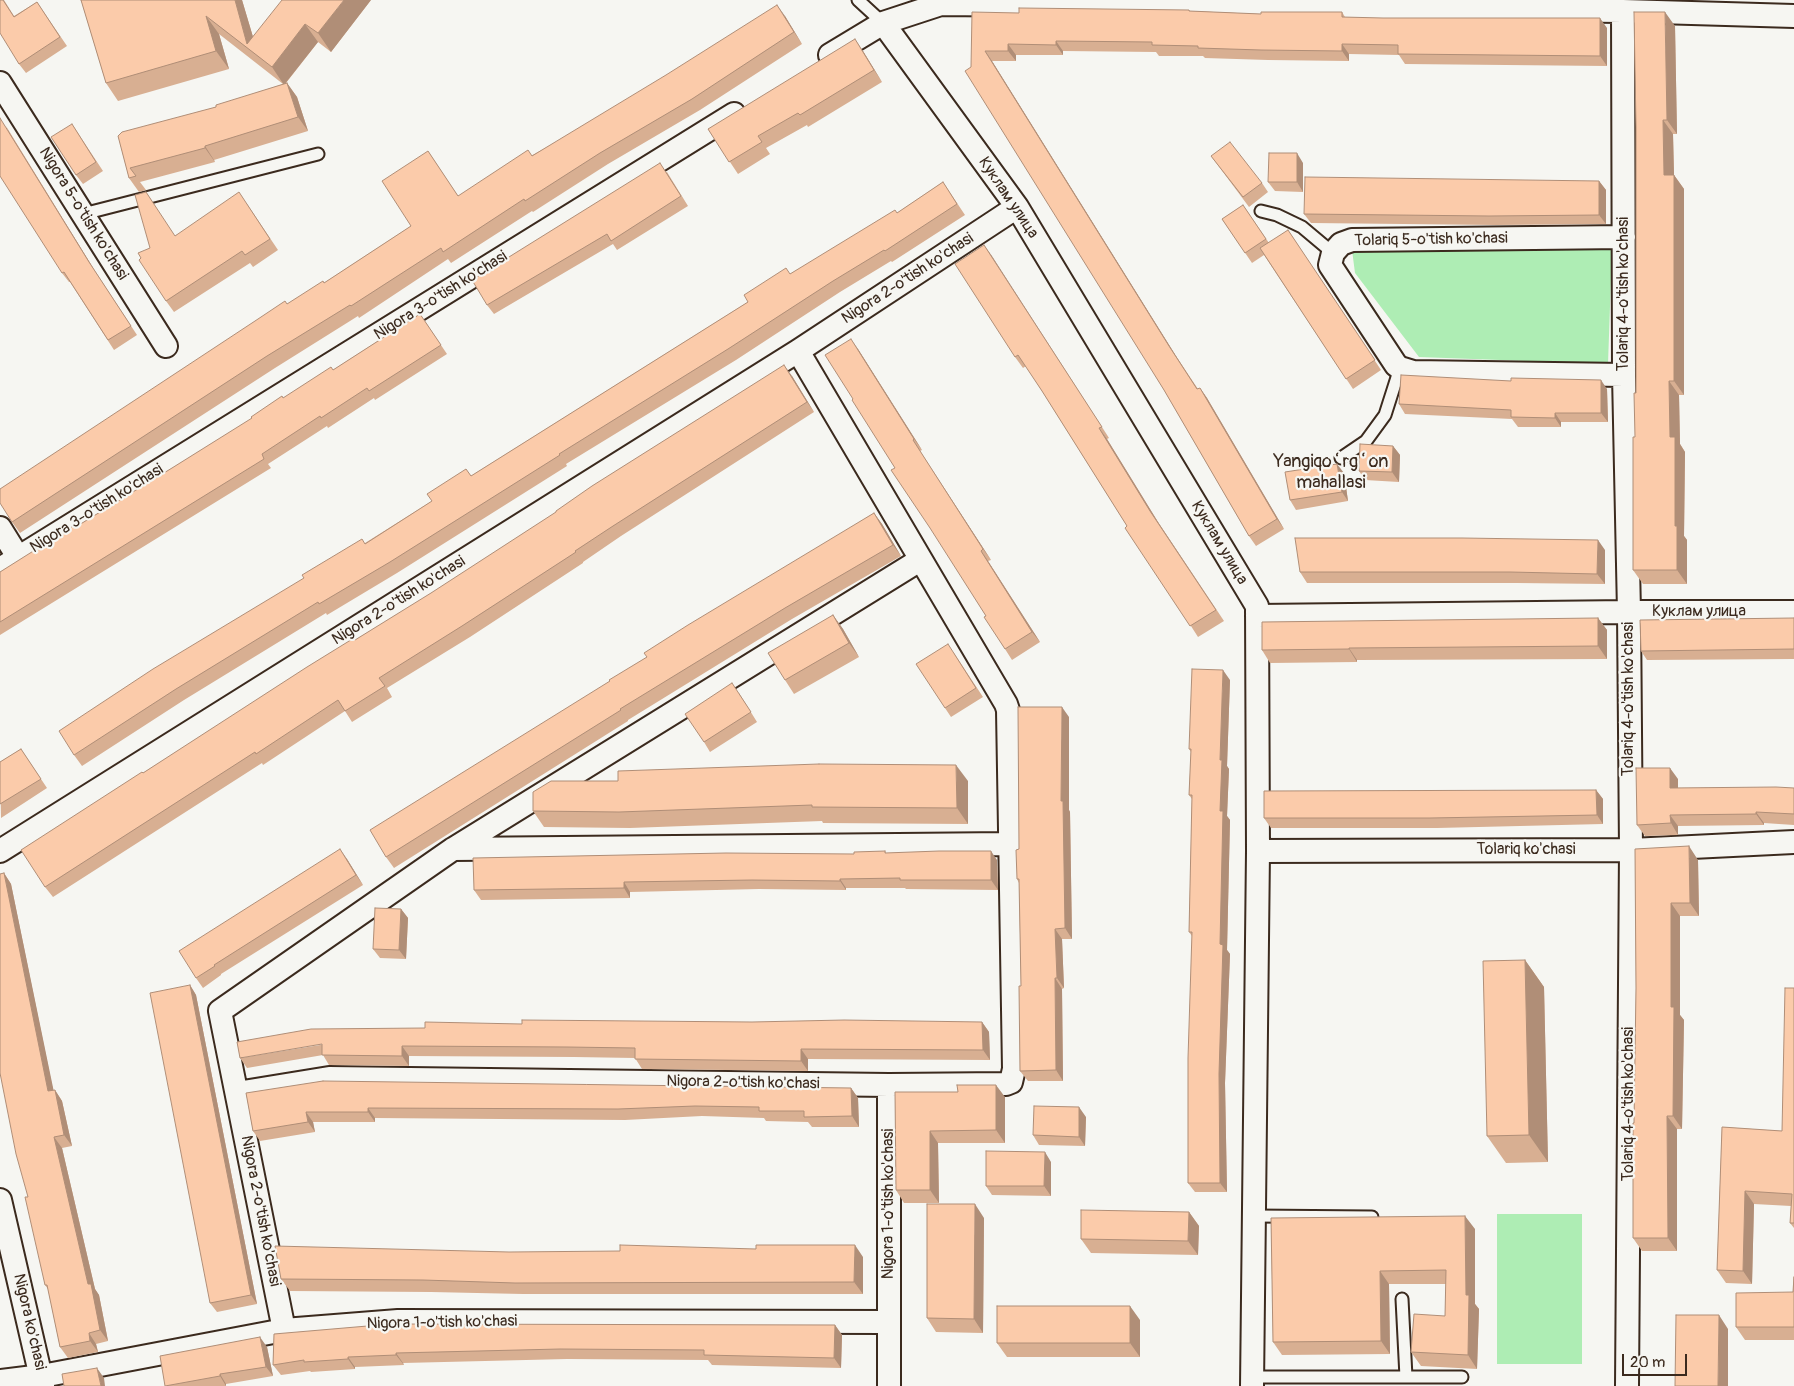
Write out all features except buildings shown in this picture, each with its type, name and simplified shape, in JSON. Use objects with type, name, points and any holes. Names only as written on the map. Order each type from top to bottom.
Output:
[{"type":"street","points":[[815,65],[882,23],[941,4],[1622,11],[1794,16]]},
{"type":"street","name":"Tolariq 4-o'tish ko'chasi","points":[[1622,11],[1630,850],[1627,1386]]},
{"type":"street","name":"Куклам улица","points":[[882,23],[1017,207],[1257,606],[1257,616],[1794,612]]},
{"type":"street","name":"Nigora 5-o'tish ko'chasi","points":[[0,83],[166,346]]},
{"type":"street","name":"Nigora 3-o'tish ko'chasi","points":[[9,563],[755,101]]},
{"type":"street","name":"Nigora 2-o'tish ko'chasi","points":[[0,851],[798,351],[1017,207]]},
{"type":"street","name":"Tolariq 5-o'tish ko'chasi","points":[[1400,368],[1396,365],[1330,265],[1333,253],[1341,244],[1352,240],[1624,237]]},
{"type":"street","name":"Nigora 2-o'tish ko'chasi","points":[[237,1093],[329,1078],[889,1085],[1006,1084],[1011,1082],[1014,1069],[1008,710],[798,351]]},
{"type":"street","points":[[1400,368],[1413,372],[1624,374]]},
{"type":"street","points":[[0,528],[9,563]]},
{"type":"street","name":"Nigora 2-o'tish ko'chasi","points":[[284,1330],[220,1011],[453,849],[920,560]]},
{"type":"street","points":[[1252,1381],[1258,851],[1257,616]]},
{"type":"street","name":"Tolariq ko'chasi","points":[[1258,851],[1630,850],[1794,842]]},
{"type":"street","points":[[453,849],[1009,844]]},
{"type":"street","name":"Nigora 1-o'tish ko'chasi","points":[[889,1085],[889,1386]]},
{"type":"street","name":"Nigora ko'chasi","points":[[0,1200],[42,1381]]},
{"type":"street","name":"Nigora 1-o'tish ko'chasi","points":[[0,1382],[42,1381],[284,1330],[398,1321],[889,1322]]},
{"type":"lane","points":[[858,0],[882,23]]},
{"type":"lane","points":[[82,214],[318,154]]},
{"type":"lane","points":[[1261,211],[1302,227],[1333,253]]},
{"type":"lane","points":[[1341,458],[1366,441],[1385,415],[1400,368]]},
{"type":"lane","points":[[1254,1216],[1383,1217]]},
{"type":"lane","points":[[1402,1299],[1406,1377]]},
{"type":"lane","points":[[1252,1381],[1406,1377],[1462,1378]]},
{"type":"green space","points":[[1612,249],[1608,364],[1419,357],[1355,273],[1352,250]]},
{"type":"green space","points":[[1497,1214],[1582,1214],[1582,1364],[1497,1364]]},
{"type":"district","name":"Yangiqoʻrgʻon mahallasi","points":[[1331,472]]}]
